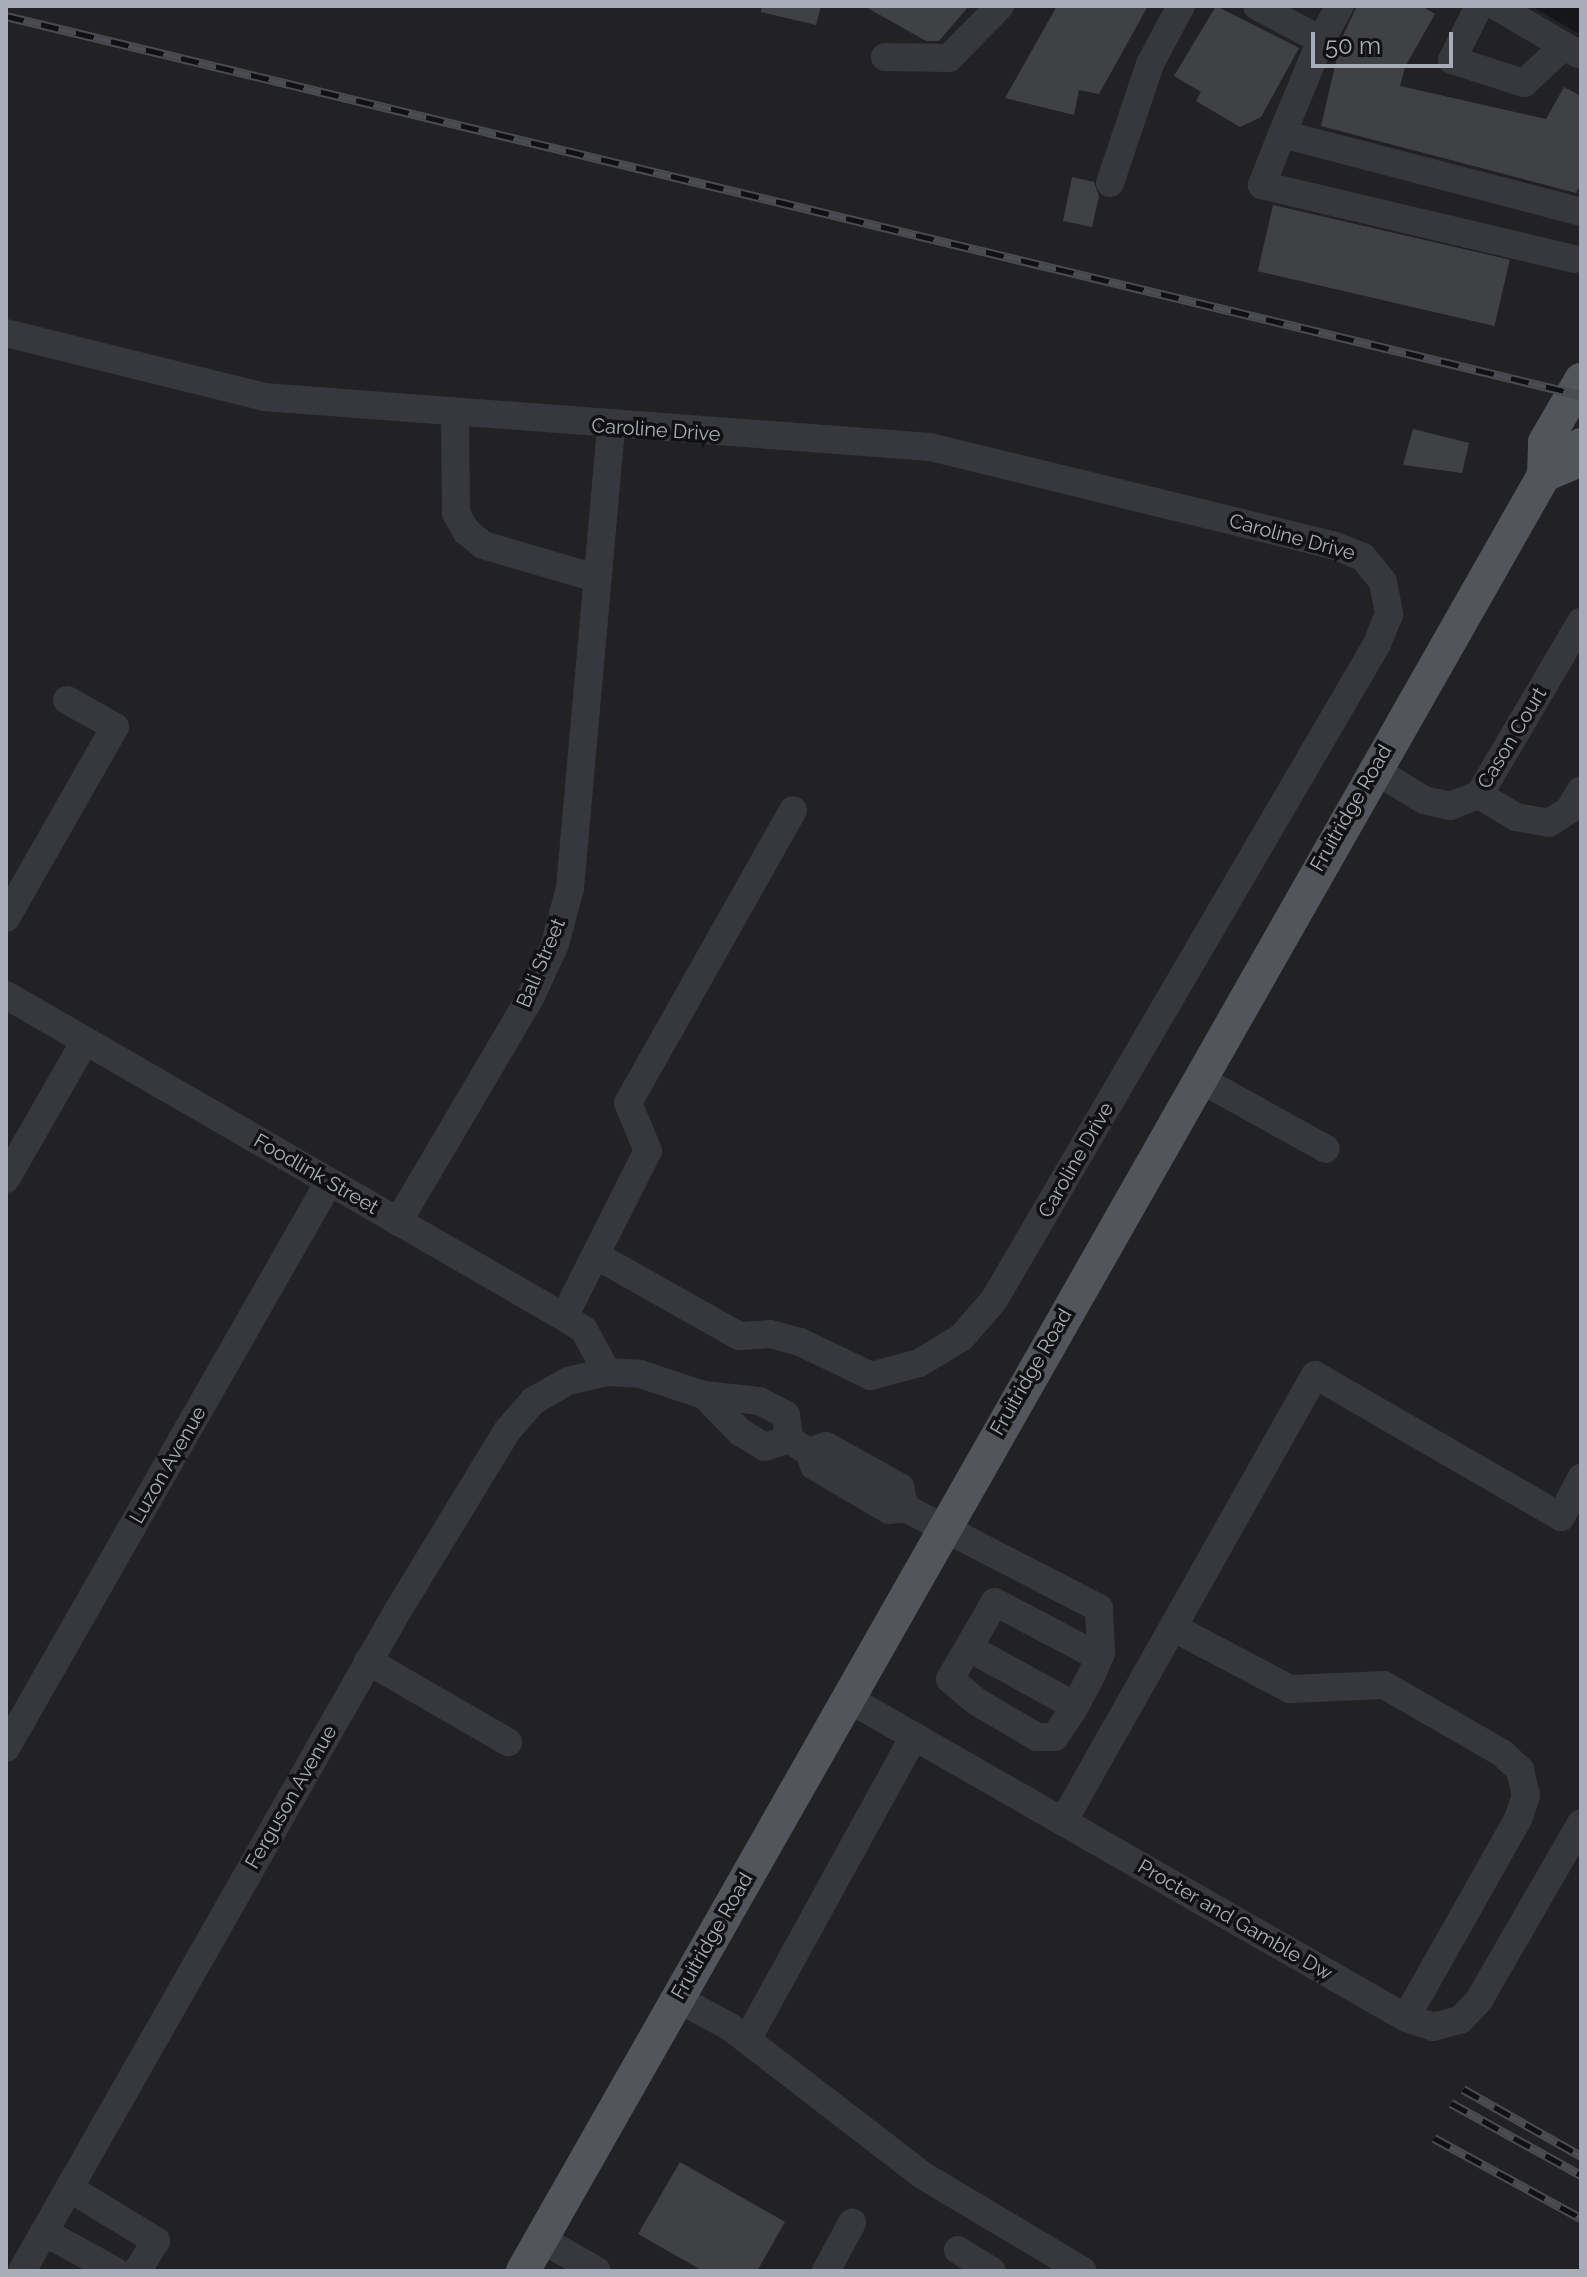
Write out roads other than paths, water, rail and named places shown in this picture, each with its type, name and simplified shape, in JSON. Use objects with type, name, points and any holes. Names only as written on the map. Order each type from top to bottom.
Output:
[{"type":"main road","name":"Fruitridge Road","points":[[523,2271],[1373,769],[1544,475],[1545,442],[1581,380]]},
{"type":"main road","name":"Fruitridge Road","points":[[1544,475],[1570,464],[1581,445]]},
{"type":"street","points":[[885,57],[949,58],[1000,6]]},
{"type":"street","points":[[1110,183],[1150,64],[1181,6]]},
{"type":"street","points":[[1257,6],[1321,40]]},
{"type":"street","points":[[1340,6],[1321,40],[1262,185],[1579,256]]},
{"type":"street","points":[[1479,6],[1452,60],[1524,83],[1573,51],[1496,6]]},
{"type":"street","points":[[1282,134],[1581,212]]},
{"type":"street","name":"Caroline Drive","points":[[6,333],[264,397],[611,427],[950,451],[1333,545],[1363,557],[1383,582],[1389,614],[1377,644],[994,1300],[962,1337],[919,1363],[871,1376],[800,1342],[770,1334],[739,1336],[599,1257]]},
{"type":"street","points":[[455,414],[456,513],[466,531],[483,545],[596,578]]},
{"type":"street","name":"Bali Street","points":[[398,1222],[531,996],[555,944],[570,888],[611,427]]},
{"type":"street","name":"Cason Court","points":[[1373,769],[1424,800],[1450,806],[1479,795],[1581,622]]},
{"type":"street","points":[[6,918],[115,727],[67,700]]},
{"type":"street","points":[[1479,795],[1516,817],[1549,823],[1569,810],[1581,790]]},
{"type":"street","points":[[564,1317],[599,1257],[648,1151],[628,1103],[793,810]]},
{"type":"street","name":"Foodlink Street","points":[[6,995],[564,1317],[584,1330],[607,1372]]},
{"type":"street","points":[[6,1179],[85,1041]]},
{"type":"street","points":[[1198,1078],[1326,1149]]},
{"type":"street","name":"Luzon Avenue","points":[[6,1748],[329,1182]]},
{"type":"street","points":[[607,1372],[640,1374],[704,1395],[740,1432],[765,1447],[799,1446],[814,1466],[889,1510],[905,1508],[1099,1608],[1103,1636],[1099,1657],[1075,1706],[1049,1739],[989,1710],[950,1679],[995,1602],[1099,1657]]},
{"type":"street","name":"Ferguson Avenue","points":[[22,2271],[368,1661],[507,1431],[533,1401],[556,1388],[607,1372]]},
{"type":"street","points":[[1063,1822],[1176,1629],[1315,1375],[1561,1517],[1581,1478]]},
{"type":"street","points":[[1176,1629],[1290,1689],[1384,1685],[1502,1753],[1520,1770],[1526,1795],[1518,1819],[1406,2018]]},
{"type":"street","points":[[969,1648],[1075,1706]]},
{"type":"street","points":[[368,1661],[508,1742]]},
{"type":"street","name":"Procter and Gamble Dw","points":[[847,1698],[1406,2018],[1433,2027],[1460,2020],[1479,2000],[1581,1823]]},
{"type":"street","points":[[747,2040],[914,1736]]},
{"type":"street","points":[[677,1998],[747,2040],[922,2175],[1083,2271]]},
{"type":"street","points":[[69,2188],[156,2241],[137,2271]]},
{"type":"street","points":[[826,2271],[852,2223]]},
{"type":"street","points":[[44,2232],[115,2271]]},
{"type":"street","points":[[541,2239],[597,2271]]},
{"type":"street","points":[[958,2250],[992,2271]]},
{"type":"railway","points":[[6,16],[1581,395]]},
{"type":"railway","points":[[1463,2089],[1581,2156]]},
{"type":"railway","points":[[1451,2103],[1581,2175]]},
{"type":"railway","points":[[1434,2138],[1581,2218]]}]
